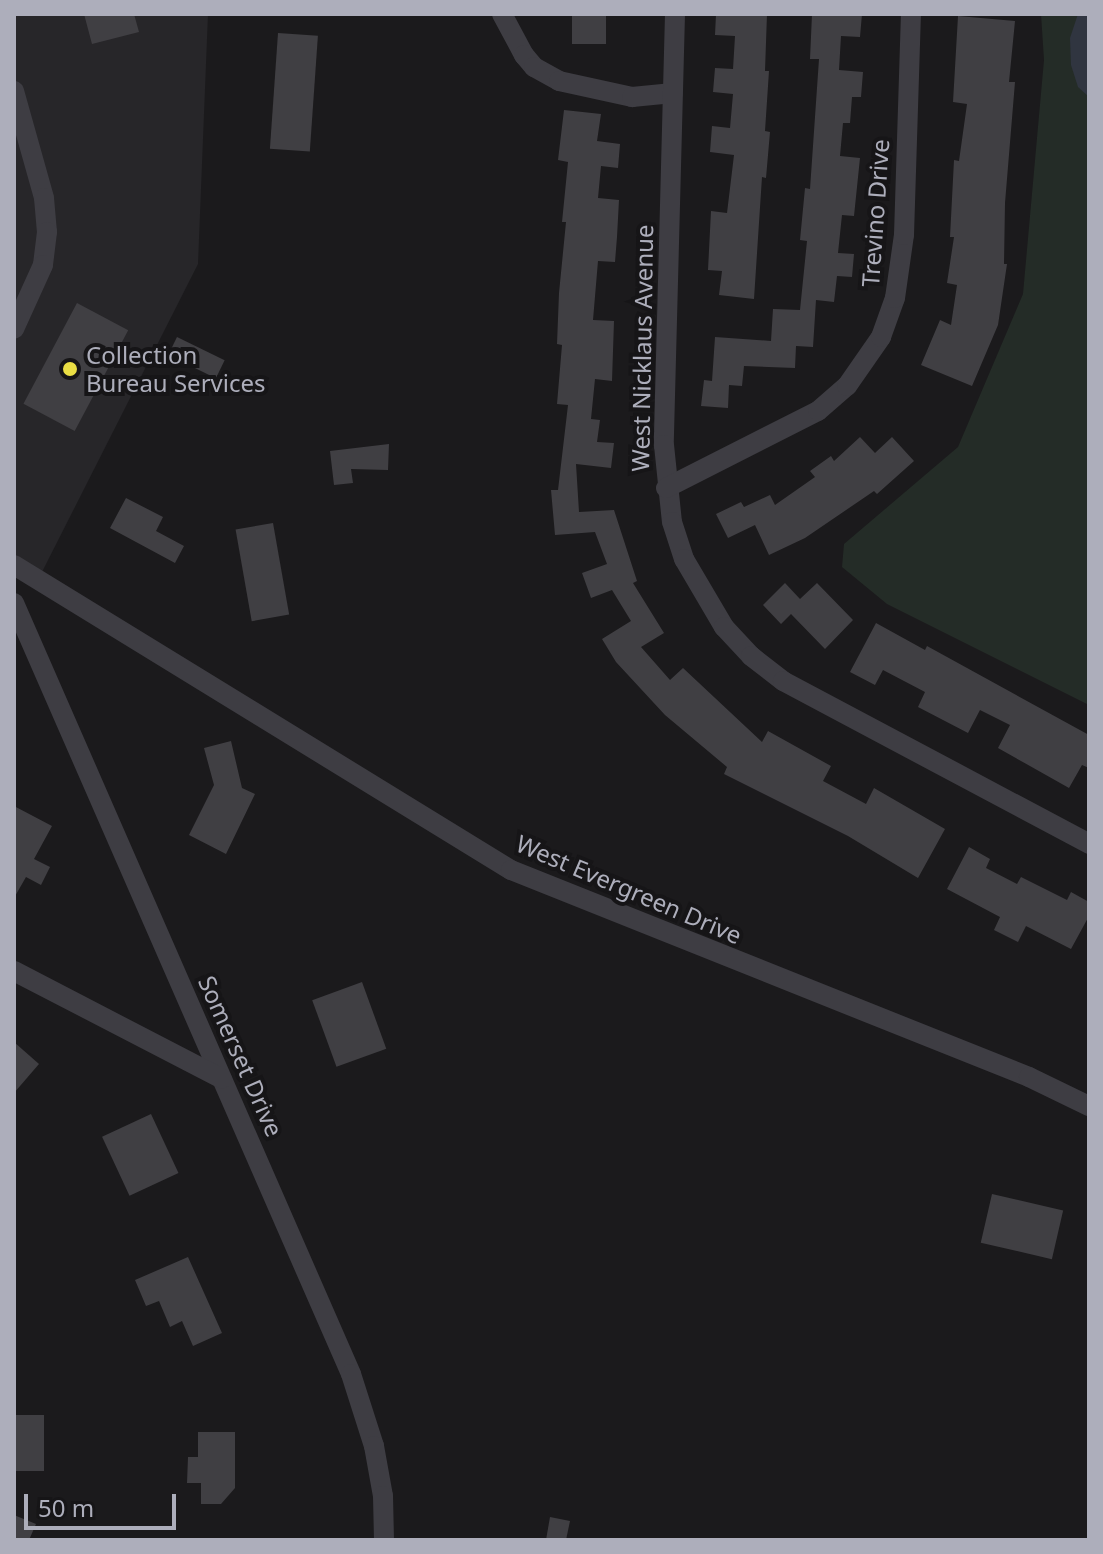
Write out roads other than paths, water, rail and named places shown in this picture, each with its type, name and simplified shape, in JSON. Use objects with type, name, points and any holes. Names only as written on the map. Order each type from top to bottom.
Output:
[{"type":"street","points":[[502,14],[534,67],[559,81],[632,97],[673,93]]},
{"type":"street","name":"West Nicklaus Avenue","points":[[675,14],[664,445],[666,488],[672,522],[684,559],[702,595],[724,627],[751,656],[783,681],[1089,844]]},
{"type":"street","name":"Trevino Drive","points":[[666,488],[818,411],[847,386],[881,337],[895,298],[904,235],[911,14]]},
{"type":"street","points":[[14,91],[44,198],[47,232],[43,265],[14,329]]},
{"type":"street","name":"West Evergreen Drive","points":[[14,565],[511,870],[544,887],[1029,1077],[1089,1106]]},
{"type":"street","name":"Somerset Drive","points":[[14,603],[310,1278],[368,1422],[383,1496],[384,1540]]},
{"type":"street","points":[[14,971],[222,1079]]},
{"type":"place","name":"Collection Bureau Services","points":[[70,369]]}]
